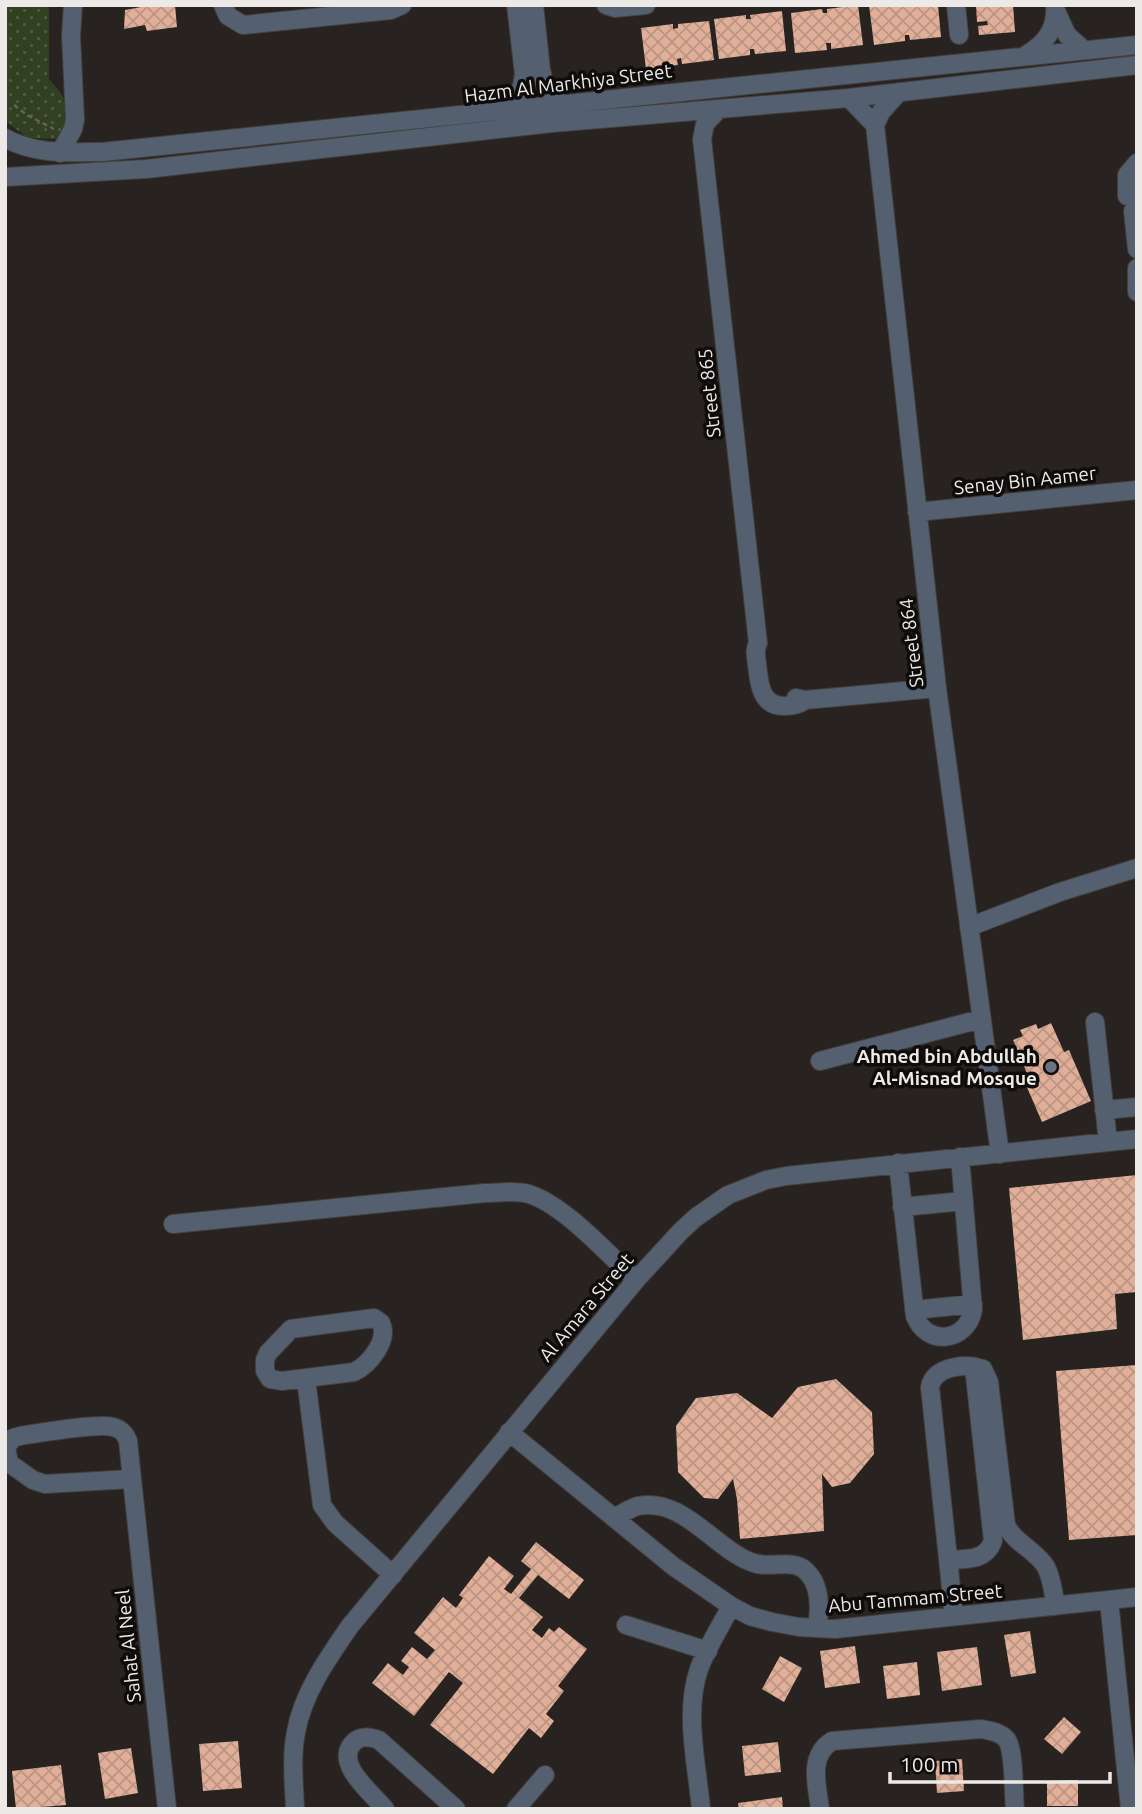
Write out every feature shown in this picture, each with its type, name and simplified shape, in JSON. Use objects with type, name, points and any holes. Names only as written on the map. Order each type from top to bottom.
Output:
[{"type":"street","points":[[60,153],[75,120],[72,5]]},
{"type":"street","points":[[224,6],[234,21],[243,25],[257,25],[391,10],[402,5]]},
{"type":"street","points":[[510,111],[522,86],[524,74],[516,5]]},
{"type":"street","points":[[534,5],[545,85],[561,105]]},
{"type":"street","points":[[606,5],[615,8],[646,5]]},
{"type":"street","points":[[956,5],[959,35]]},
{"type":"street","points":[[1056,8],[1067,35],[1084,50]]},
{"type":"street","points":[[1026,55],[1049,37],[1056,8]]},
{"type":"street","name":"Hazm Al Markhiya Street","points":[[5,138],[30,148],[60,153],[145,148],[1137,45]]},
{"type":"street","name":"Hazm Al Markhiya Street","points":[[5,177],[146,169],[552,123],[849,98],[1137,65]]},
{"type":"street","points":[[849,98],[874,125],[881,112],[899,92]]},
{"type":"street","points":[[702,139],[705,124],[718,110]]},
{"type":"street","points":[[676,113],[694,126],[702,139]]},
{"type":"street","name":"Street 864","points":[[874,125],[937,688],[1000,1154]]},
{"type":"street","name":"Street 865","points":[[702,139],[758,643],[770,687],[781,696],[805,701],[937,688]]},
{"type":"street","points":[[1133,211],[1129,209],[1126,181],[1130,169],[1137,163]]},
{"type":"street","points":[[1137,183],[1133,211],[1137,250]]},
{"type":"street","points":[[1137,268],[1137,292]]},
{"type":"street","name":"Senay Bin Aamer","points":[[917,512],[1137,490]]},
{"type":"street","points":[[969,927],[1060,892],[1137,867]]},
{"type":"street","points":[[820,1061],[981,1019]]},
{"type":"street","points":[[1095,1022],[1108,1142]]},
{"type":"street","points":[[1104,1110],[1137,1107]]},
{"type":"street","name":"Al Amara Street","points":[[295,1809],[293,1765],[296,1732],[309,1693],[325,1662],[350,1626],[509,1432],[636,1280],[695,1218],[729,1195],[786,1176],[1137,1139]]},
{"type":"street","points":[[898,1163],[914,1310],[918,1322],[926,1332],[937,1337],[950,1337],[965,1328],[971,1317],[973,1304],[960,1157]]},
{"type":"street","points":[[173,1224],[485,1193],[527,1194],[565,1215],[636,1280]]},
{"type":"street","points":[[902,1207],[964,1201]]},
{"type":"street","points":[[914,1310],[973,1304]]},
{"type":"street","points":[[374,1318],[381,1322],[384,1332],[382,1343],[359,1369],[306,1379],[275,1381],[265,1371],[268,1353],[291,1329],[374,1318]]},
{"type":"street","points":[[948,1560],[983,1555],[1001,1534],[974,1367],[944,1370],[934,1376],[930,1387],[948,1560],[954,1616]]},
{"type":"street","points":[[306,1379],[322,1505],[335,1523],[393,1574]]},
{"type":"street","name":"Sahat Al Neel","points":[[131,1479],[54,1484],[38,1482],[9,1463],[6,1447],[13,1438],[20,1436],[107,1426],[115,1427],[126,1435],[131,1479],[167,1809]]},
{"type":"street","name":"Abu Tammam Street","points":[[509,1432],[686,1576],[731,1606],[750,1616],[772,1622],[835,1629],[1137,1597]]},
{"type":"street","points":[[614,1518],[636,1507],[664,1508],[682,1516],[752,1563],[799,1566],[809,1574],[815,1587],[820,1612],[817,1628]]},
{"type":"street","points":[[1001,1534],[1035,1555],[1046,1568],[1056,1606]]},
{"type":"street","points":[[1109,1600],[1128,1707],[1130,1809]]},
{"type":"street","points":[[701,1809],[693,1706],[699,1669],[731,1606]]},
{"type":"street","points":[[626,1625],[708,1651]]},
{"type":"street","points":[[820,1809],[817,1759],[824,1746],[832,1741],[981,1729],[996,1731],[1006,1738],[1010,1748],[1015,1809]]},
{"type":"street","points":[[385,1809],[349,1766],[347,1752],[354,1741],[365,1736],[379,1740],[456,1809]]},
{"type":"street","points":[[516,1809],[545,1775]]},
{"type":"path","points":[[14,105],[41,123],[69,136]]},
{"type":"green space","points":[[5,5],[49,5],[49,79],[65,100],[68,113],[62,139],[28,138],[5,121]]},
{"type":"building","points":[[141,5],[175,5],[177,27],[147,31],[145,25],[124,29],[125,10]]},
{"type":"building","points":[[858,5],[863,45],[831,49],[831,43],[826,43],[827,50],[795,53],[791,13],[822,9],[823,13],[827,13],[827,9]]},
{"type":"building","points":[[869,5],[938,5],[941,37],[910,40],[909,35],[905,35],[905,41],[874,45]]},
{"type":"building","points":[[976,5],[1013,5],[1015,32],[979,35],[978,26],[988,25],[987,21],[977,22]]},
{"type":"building","points":[[782,11],[786,51],[755,54],[754,49],[750,49],[750,55],[719,59],[714,19],[746,15],[746,19],[751,19],[750,15]]},
{"type":"building","points":[[709,21],[714,60],[682,64],[681,58],[677,59],[678,65],[646,69],[641,28],[673,24],[673,29],[678,28],[678,24]]},
{"type":"building","name":"Ahmed bin Abdullah Al-Misnad Mosque","points":[[1051,1023],[1064,1052],[1069,1050],[1091,1101],[1042,1122],[1026,1085],[1031,1083],[1013,1040],[1023,1036],[1020,1030],[1036,1024],[1038,1029]]},
{"type":"building","points":[[1137,1175],[1137,1292],[1115,1294],[1117,1329],[1023,1340],[1009,1188]]},
{"type":"building","points":[[1137,1365],[1137,1535],[1069,1540],[1056,1371]]},
{"type":"building","points":[[836,1379],[872,1412],[874,1454],[850,1483],[832,1487],[822,1474],[824,1531],[740,1539],[733,1479],[718,1499],[704,1498],[678,1472],[676,1426],[696,1398],[737,1393],[772,1418],[798,1387]]},
{"type":"building","points":[[536,1542],[584,1580],[569,1599],[538,1575],[519,1598],[543,1617],[532,1630],[542,1638],[549,1628],[554,1632],[559,1627],[587,1649],[558,1686],[564,1691],[546,1714],[554,1721],[541,1738],[529,1728],[493,1774],[430,1725],[463,1683],[449,1672],[414,1716],[372,1683],[388,1663],[403,1675],[409,1667],[401,1661],[412,1647],[427,1659],[435,1650],[414,1633],[443,1597],[456,1608],[463,1598],[459,1595],[489,1556],[514,1576],[504,1589],[511,1594],[531,1569],[521,1561]]},
{"type":"building","points":[[1030,1631],[1036,1673],[1011,1677],[1004,1635]]},
{"type":"building","points":[[855,1646],[860,1683],[825,1688],[820,1651]]},
{"type":"building","points":[[977,1647],[982,1685],[942,1691],[937,1652]]},
{"type":"building","points":[[780,1656],[802,1668],[784,1702],[762,1689]]},
{"type":"building","points":[[917,1662],[920,1695],[887,1699],[883,1666]]},
{"type":"building","points":[[1064,1717],[1081,1732],[1062,1754],[1044,1739]]},
{"type":"building","points":[[238,1741],[242,1788],[203,1791],[199,1744]]},
{"type":"building","points":[[778,1742],[781,1772],[745,1776],[742,1746]]},
{"type":"building","points":[[131,1748],[138,1793],[105,1799],[98,1753]]},
{"type":"building","points":[[962,1759],[964,1791],[937,1793],[935,1761]]},
{"type":"building","points":[[61,1765],[66,1805],[16,1809],[12,1771]]},
{"type":"building","points":[[1078,1780],[1078,1806],[1047,1806],[1047,1781]]},
{"type":"building","points":[[782,1797],[783,1809],[739,1809],[738,1803]]},
{"type":"place","name":"Ahmed bin Abdullah Al-Misnad Mosque","points":[[1051,1067]]}]
